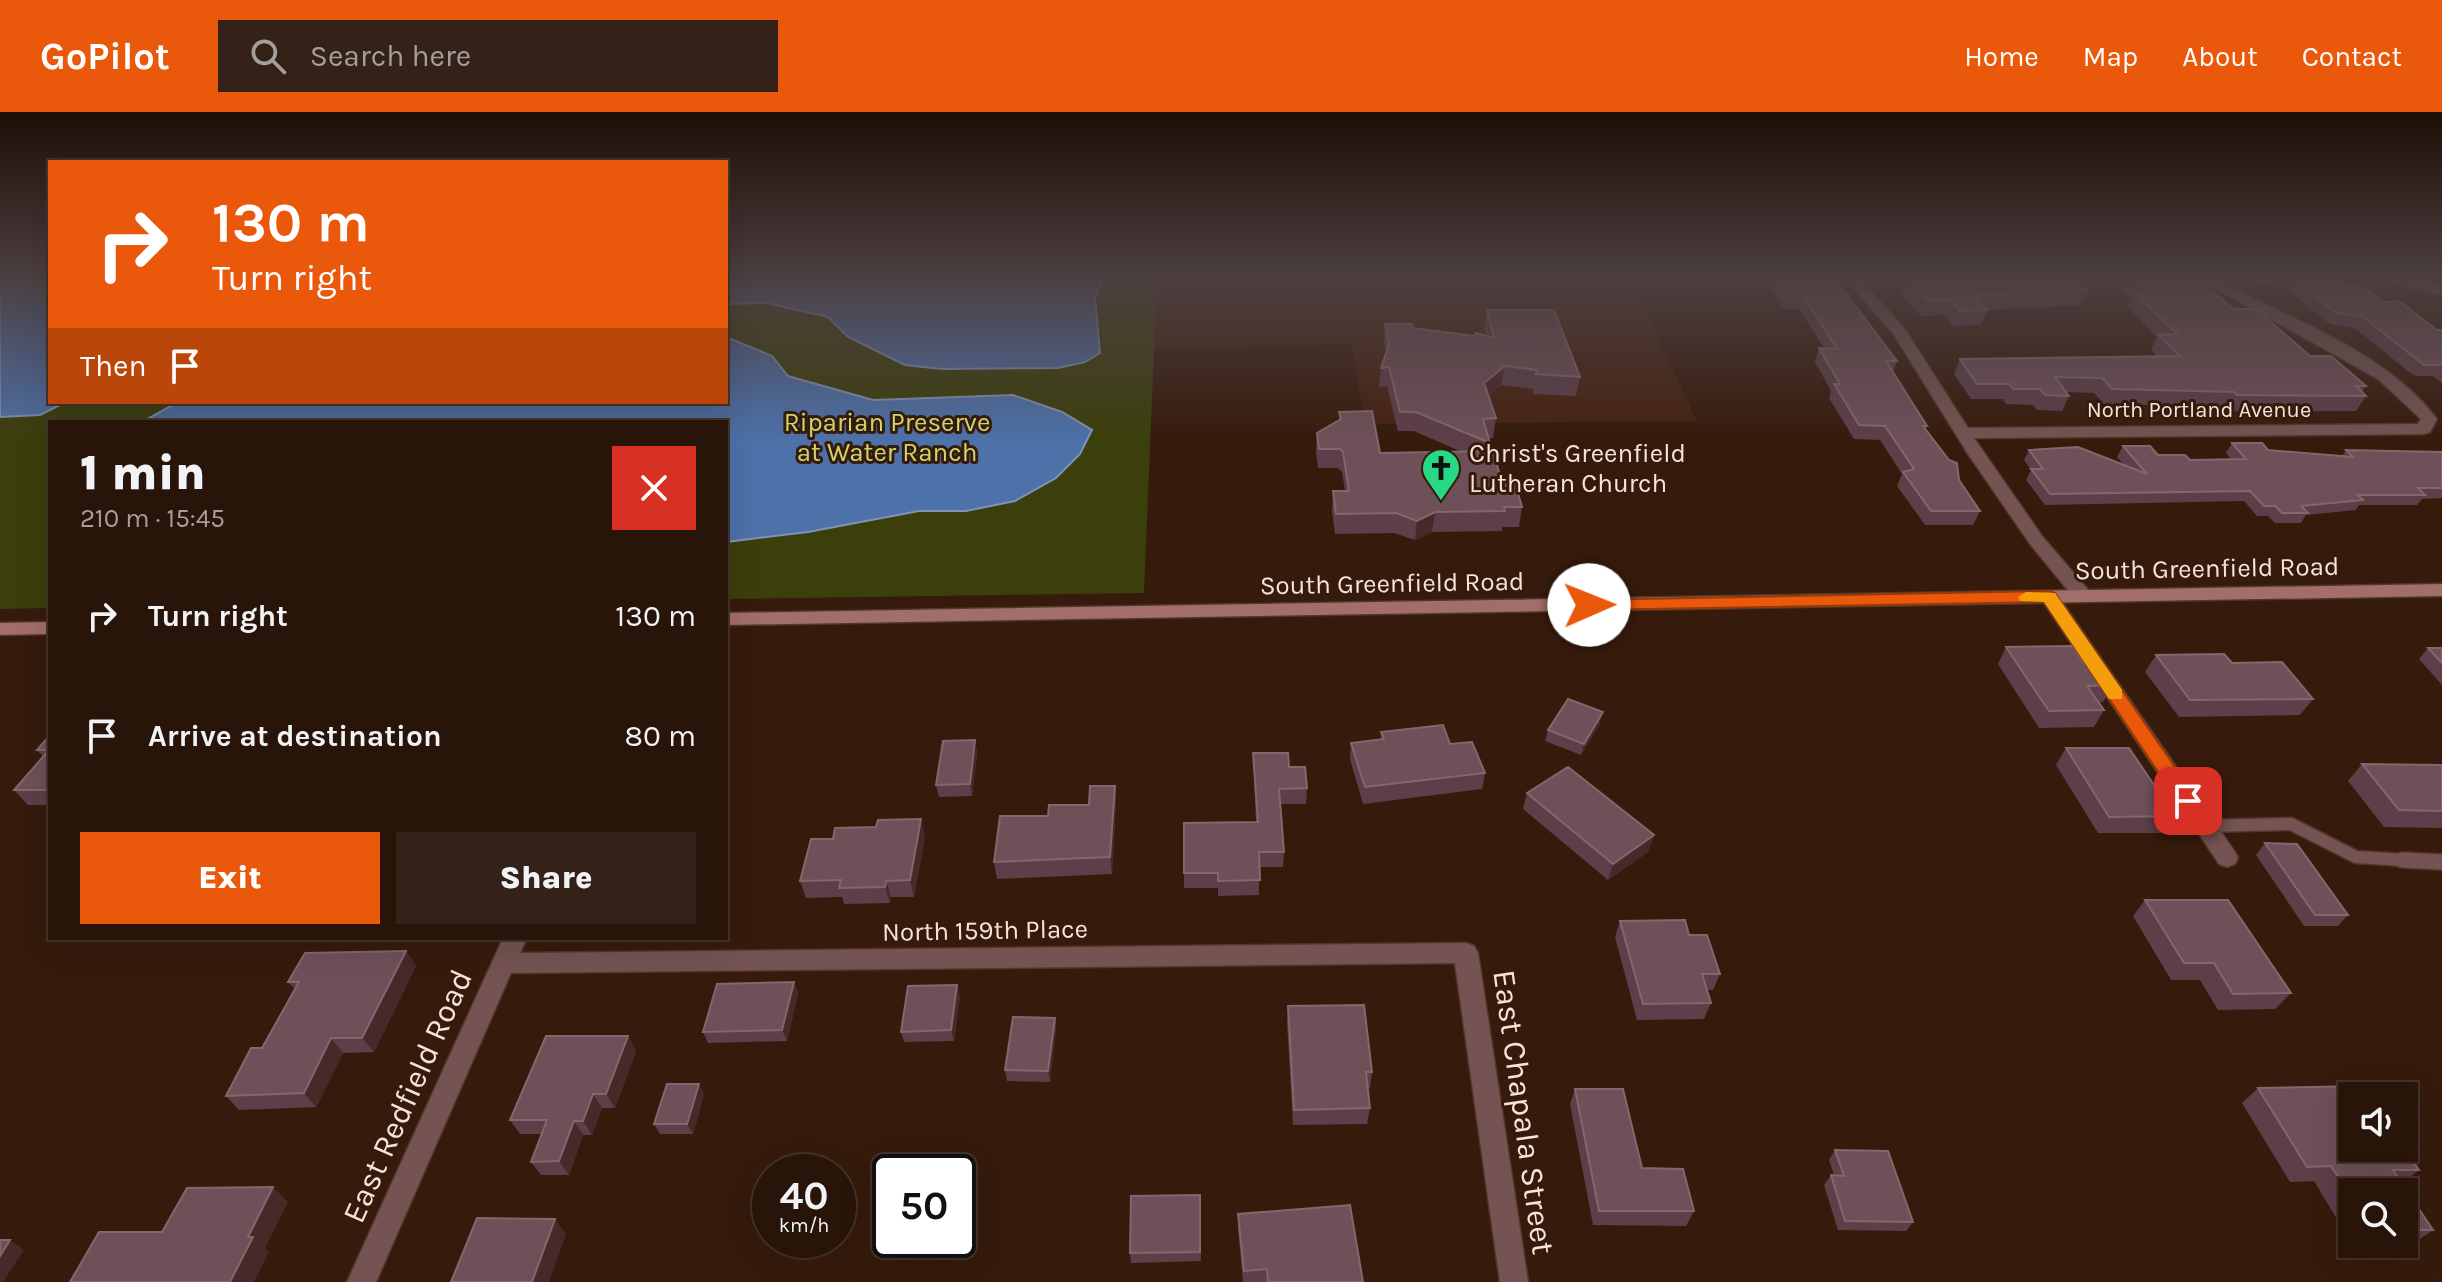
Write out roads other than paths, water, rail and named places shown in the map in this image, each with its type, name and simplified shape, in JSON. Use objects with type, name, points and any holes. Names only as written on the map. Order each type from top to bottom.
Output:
[{"type":"main road","name":"South Greenfield Road","points":[[728,619],[2442,590]]},
{"type":"main road","points":[[0,629],[48,628]]},
{"type":"street","points":[[1899,332],[2036,540],[2083,596]]},
{"type":"street","name":"North Portland Avenue","points":[[1964,433],[2424,429],[2429,419],[2420,407],[2390,382],[2306,332]]},
{"type":"street","points":[[2049,597],[2227,858]]},
{"type":"street","name":"East Redfield Road","points":[[361,1282],[514,940]]},
{"type":"street","name":"North 159th Place","points":[[503,963],[1466,953]]},
{"type":"street","name":"East Chapala Street","points":[[1466,953],[1514,1282]]},
{"type":"lane","points":[[2205,826],[2291,824],[2356,857],[2442,862]]},
{"type":"water","points":[[0,332],[48,332],[48,404],[62,404],[40,415],[0,417]]},
{"type":"water","points":[[843,332],[1098,332],[1100,353],[1085,362],[1058,368],[942,369],[905,365]]},
{"type":"water","points":[[728,338],[772,356],[788,376],[873,400],[1013,395],[1062,412],[1092,430],[1080,454],[1056,478],[1015,501],[966,511],[919,511],[808,532],[728,542],[728,420],[146,420],[174,404],[728,404]]},
{"type":"place","name":"Christ's Greenfield Lutheran Church","points":[[1441,502]]},
{"type":"park label","name":"Riparian Preserve at Water Ranch","points":[[887,437]]}]
